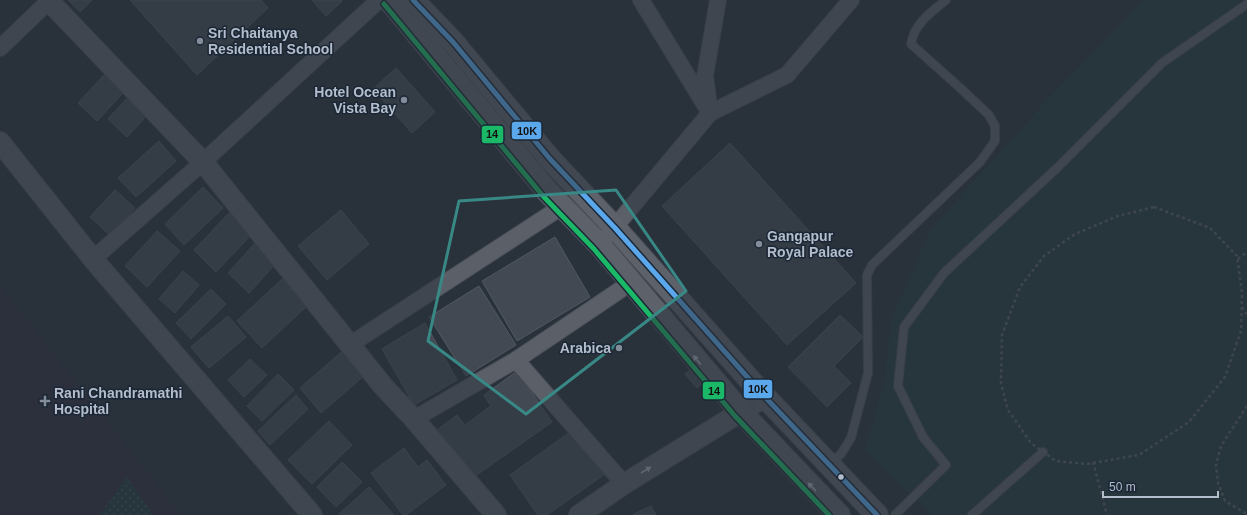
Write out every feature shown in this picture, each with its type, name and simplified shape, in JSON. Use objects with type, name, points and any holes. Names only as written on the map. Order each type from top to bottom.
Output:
[{"type":"main road","points":[[388,0],[548,192],[599,244],[740,411],[830,512]]},
{"type":"main road","points":[[413,0],[452,42],[550,159],[615,228],[765,397],[877,515]]},
{"type":"street","points":[[0,48],[48,0],[203,162],[351,344],[383,386],[414,419],[496,515]]},
{"type":"street","points":[[93,259],[203,162],[379,0]]},
{"type":"street","points":[[641,0],[710,114]]},
{"type":"street","points":[[710,114],[705,76],[718,0]]},
{"type":"street","points":[[599,244],[615,228],[710,114],[787,75],[851,0]]},
{"type":"street","points":[[0,142],[93,259],[312,515]]},
{"type":"street","points":[[351,344],[552,213]]},
{"type":"street","points":[[414,419],[516,360],[620,290]]},
{"type":"street","points":[[516,360],[624,484]]},
{"type":"street","points":[[579,515],[624,484],[740,411],[765,397]]},
{"type":"lane","points":[[829,465],[840,454],[851,438],[868,373],[867,275],[872,265],[980,162],[995,141],[995,126],[989,115],[911,44],[912,37],[920,22],[946,0]]},
{"type":"lane","points":[[895,515],[946,465],[922,437],[898,386],[904,327],[944,273],[1057,168],[1162,63],[1247,4]]},
{"type":"lane","points":[[972,515],[1043,452]]},
{"type":"path","points":[[1154,208],[1210,228],[1237,256],[1237,260],[1242,292],[1241,332],[1225,377],[1189,422],[1139,455],[1087,464],[1056,461],[1031,443],[1008,410],[1001,384],[1002,335],[1020,287],[1044,256],[1075,234],[1118,216],[1154,208]]},
{"type":"path","points":[[1237,260],[1247,252]]},
{"type":"path","points":[[1242,306],[1247,314]]},
{"type":"path","points":[[1247,406],[1221,446],[1216,465],[1218,483],[1225,501],[1247,514]]},
{"type":"path","points":[[1093,462],[1107,515]]},
{"type":"highlighted area","points":[[616,190],[686,291],[526,414],[428,341],[459,201]]},
{"type":"shaded area","name":"Rani Chandramathi Hospital","points":[[0,286],[181,515],[0,515]]},
{"type":"green space","points":[[1143,0],[1247,0],[1247,515],[933,515],[864,451],[884,385],[891,319],[931,229],[1047,100]]},
{"type":"green space","points":[[127,477],[153,515],[100,515]]},
{"type":"building","points":[[68,0],[92,0],[80,12]]},
{"type":"building","name":"Sri Chaitanya Residential School","points":[[130,0],[261,0],[268,8],[197,75]]},
{"type":"building","points":[[312,0],[341,0],[342,1],[326,16]]},
{"type":"building","name":"Hotel Ocean Vista Bay","points":[[396,68],[435,112],[412,133],[373,89]]},
{"type":"building","points":[[104,75],[123,93],[97,121],[78,103]]},
{"type":"building","points":[[130,95],[149,113],[127,137],[108,119]]},
{"type":"building","points":[[159,141],[176,161],[136,197],[118,178]]},
{"type":"building","name":"Gangapur Royal Palace","points":[[730,143],[856,283],[787,345],[662,206]]},
{"type":"building","points":[[203,187],[223,208],[184,245],[165,224]]},
{"type":"building","points":[[115,190],[135,208],[111,236],[90,217]]},
{"type":"building","points":[[341,210],[369,244],[327,280],[298,246]]},
{"type":"building","points":[[229,213],[252,234],[216,272],[194,250]]},
{"type":"building","points":[[157,231],[180,251],[147,287],[125,266]]},
{"type":"building","points":[[555,237],[590,297],[517,341],[482,281]]},
{"type":"building","points":[[257,241],[279,260],[249,293],[228,273]]},
{"type":"building","points":[[183,271],[199,285],[175,313],[159,299]]},
{"type":"building","points":[[282,279],[307,306],[262,348],[237,321]]},
{"type":"building","points":[[479,286],[516,345],[466,376],[429,317]]},
{"type":"building","points":[[211,289],[226,304],[191,339],[176,323]]},
{"type":"building","points":[[840,315],[863,337],[834,366],[851,383],[827,407],[788,367]]},
{"type":"building","points":[[228,316],[246,337],[209,368],[191,347]]},
{"type":"building","points":[[425,323],[457,380],[414,405],[382,349]]},
{"type":"building","points":[[345,349],[366,374],[321,413],[300,388]]},
{"type":"building","points":[[250,359],[267,375],[244,397],[228,380]]},
{"type":"building","points":[[691,369],[703,383],[697,388],[685,374]]},
{"type":"building","points":[[517,371],[552,422],[471,479],[437,430],[457,415],[465,425],[491,406],[484,395]]},
{"type":"building","points":[[278,374],[294,390],[262,421],[247,406]]},
{"type":"building","points":[[296,395],[308,409],[270,445],[258,431]]},
{"type":"building","points":[[329,421],[352,445],[312,484],[288,460]]},
{"type":"building","points":[[573,430],[605,474],[547,515],[538,515],[510,475]]},
{"type":"building","points":[[404,448],[418,467],[427,460],[446,485],[406,515],[403,515],[371,473]]},
{"type":"building","points":[[342,462],[362,482],[336,507],[317,487]]},
{"type":"building","points":[[369,487],[394,515],[339,514]]},
{"type":"building","points":[[651,506],[656,515],[633,515],[636,513]]},
{"type":"transit line","name":"10K","points":[[413,0],[453,42],[550,159],[615,228],[765,397],[877,515]]},
{"type":"transit line","name":"14","points":[[384,4],[543,196],[594,249],[735,416],[829,515]]},
{"type":"place","name":"Sri Chaitanya Residential School","points":[[200,41]]},
{"type":"place","name":"Hotel Ocean Vista Bay","points":[[404,100]]},
{"type":"place","name":"Gangapur Royal Palace","points":[[759,244]]},
{"type":"place","name":"Arabica","points":[[619,348]]},
{"type":"place","name":"Rani Chandramathi Hospital","points":[[45,401]]}]
